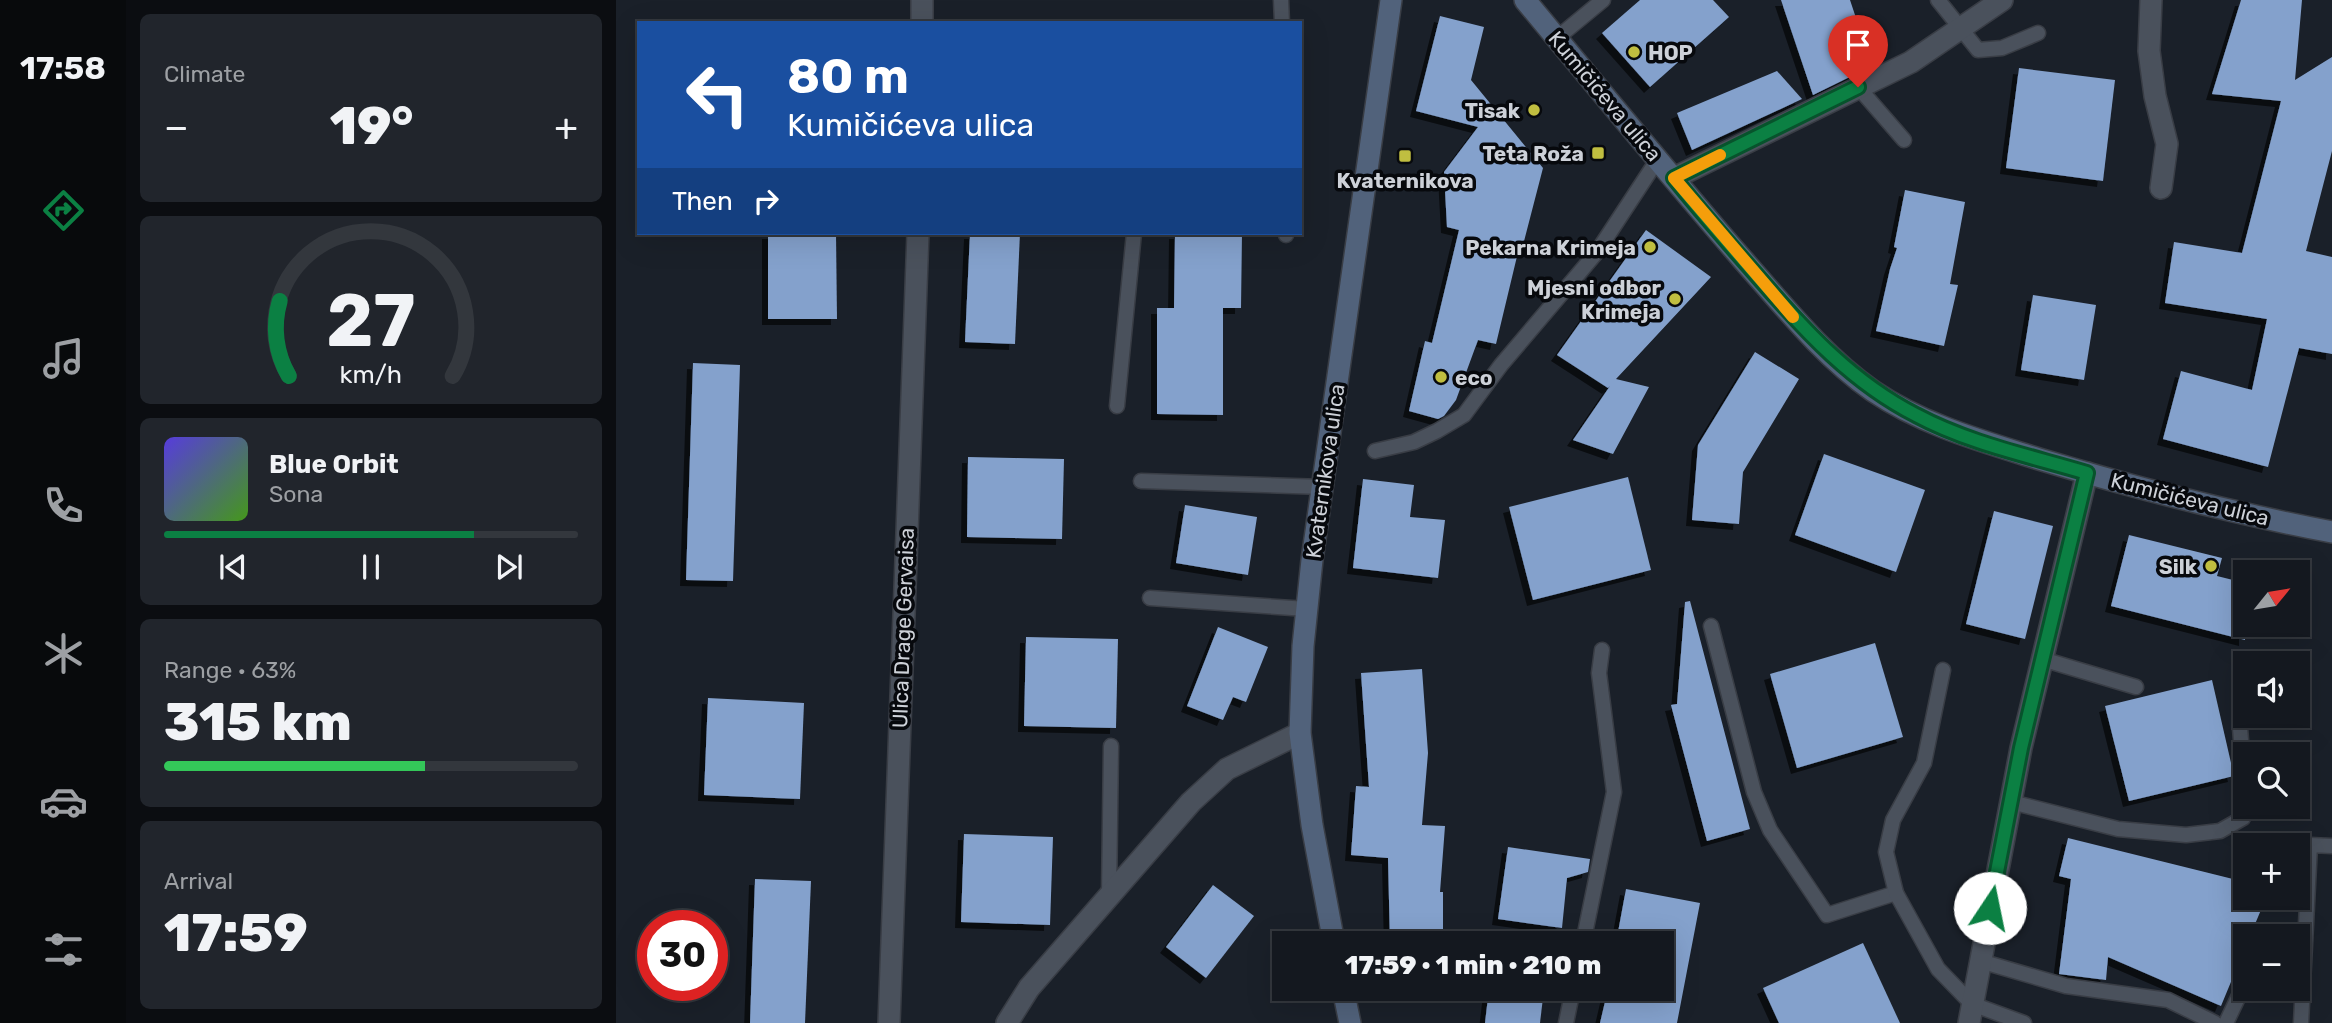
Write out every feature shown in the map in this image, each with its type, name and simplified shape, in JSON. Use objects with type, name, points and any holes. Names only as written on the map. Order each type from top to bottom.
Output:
[{"type":"main road","name":"Kvaternikova ulica","points":[[1332,931],[1312,825],[1300,733],[1303,646],[1391,0]]},
{"type":"main road","name":"Kumičićeva ulica","points":[[1525,0],[1800,325],[1873,391],[1917,416],[1969,437],[2087,473],[2263,519],[2332,532]]},
{"type":"main road","points":[[1345,1001],[1350,1023]]},
{"type":"street","points":[[922,0],[922,21]]},
{"type":"street","points":[[1674,178],[1911,62],[2002,0]]},
{"type":"street","points":[[2151,0],[2149,51],[2155,96],[2167,144],[2161,188]]},
{"type":"street","name":"Ulica Drage Gervaisa","points":[[889,1023],[918,235]]},
{"type":"street","points":[[1970,1013],[2011,802],[2087,473]]},
{"type":"street","points":[[1007,1023],[1029,988],[1191,802],[1227,769],[1300,733]]},
{"type":"lane","points":[[1281,0],[1282,21]]},
{"type":"lane","points":[[1557,38],[1603,0]]},
{"type":"lane","points":[[1938,0],[1978,50],[2002,48],[2038,33]]},
{"type":"lane","points":[[1858,87],[1904,140]]},
{"type":"lane","points":[[1376,451],[1414,442],[1464,415],[1501,365],[1597,252],[1658,159]]},
{"type":"lane","points":[[1117,405],[1133,235]]},
{"type":"lane","points":[[1141,481],[1323,487]]},
{"type":"lane","points":[[1150,598],[1307,609]]},
{"type":"lane","points":[[1711,626],[1754,792],[1770,831],[1827,915],[1896,893]]},
{"type":"lane","points":[[1585,931],[1614,792],[1599,673],[1602,650]]},
{"type":"lane","points":[[2042,659],[2136,687]]},
{"type":"lane","points":[[1942,670],[1924,763],[1893,820],[1886,852],[1896,893],[1938,969],[1970,1013],[2024,1023]]},
{"type":"lane","points":[[2240,728],[2241,742]]},
{"type":"lane","points":[[1109,896],[1111,746]]},
{"type":"lane","points":[[2011,802],[2118,829],[2186,835],[2220,831],[2241,819]]},
{"type":"lane","points":[[2301,1023],[2310,845],[2332,846]]},
{"type":"lane","points":[[1980,961],[2066,986],[2168,1000],[2215,1023]]},
{"type":"lane","points":[[1566,1023],[1571,1001]]},
{"type":"lane","points":[[2225,1023],[2236,1001]]},
{"type":"building","points":[[1640,0],[1713,0],[1729,17],[1650,87],[1602,33]]},
{"type":"building","points":[[1781,0],[1850,0],[1872,66],[1813,95]]},
{"type":"building","points":[[2241,0],[2302,0],[2295,80],[2332,57],[2332,151],[2306,251],[2332,257],[2332,354],[2299,348],[2268,467],[2163,439],[2181,371],[2252,390],[2267,319],[2165,303],[2174,242],[2242,253],[2281,101],[2212,94]]},
{"type":"building","points":[[1440,16],[1484,27],[1471,80],[1543,168],[1522,249],[1519,248],[1496,344],[1478,340],[1456,400],[1444,416],[1438,419],[1409,411],[1425,341],[1432,343],[1459,230],[1447,227],[1444,172],[1478,127],[1416,111]]},
{"type":"building","points":[[2019,68],[2115,80],[2103,181],[2006,168]]},
{"type":"building","points":[[1777,71],[1802,99],[1692,150],[1677,113]]},
{"type":"building","points":[[1905,190],[1965,202],[1950,284],[1958,285],[1944,346],[1876,331],[1897,248],[1894,247]]},
{"type":"building","points":[[1646,230],[1711,277],[1616,379],[1649,387],[1613,454],[1573,440],[1610,386],[1608,388],[1557,355]]},
{"type":"building","points":[[768,235],[836,235],[837,319],[768,319]]},
{"type":"building","points":[[970,235],[1020,235],[1015,344],[965,342]]},
{"type":"building","points":[[1175,235],[1242,235],[1241,308],[1223,308],[1223,415],[1157,414],[1157,308],[1174,308]]},
{"type":"building","points":[[2033,295],[2096,305],[2084,380],[2021,370]]},
{"type":"building","points":[[1755,352],[1799,379],[1743,472],[1739,524],[1692,520],[1698,445]]},
{"type":"building","points":[[693,363],[740,365],[733,581],[686,580]]},
{"type":"building","points":[[1824,454],[1925,490],[1896,572],[1795,535]]},
{"type":"building","points":[[968,457],[1064,459],[1062,539],[967,537]]},
{"type":"building","points":[[1628,477],[1651,570],[1533,600],[1509,507]]},
{"type":"building","points":[[1363,479],[1414,485],[1410,517],[1445,520],[1438,578],[1353,568]]},
{"type":"building","points":[[1185,505],[1257,517],[1248,575],[1176,563]]},
{"type":"building","points":[[1994,511],[2053,526],[2025,639],[1966,624]]},
{"type":"building","points":[[2129,535],[2222,558],[2217,576],[2233,580],[2233,637],[2111,606]]},
{"type":"building","points":[[1690,601],[1750,829],[1707,841],[1671,705],[1677,704],[1685,602]]},
{"type":"building","points":[[1218,627],[1268,647],[1246,702],[1233,697],[1223,720],[1187,706]]},
{"type":"building","points":[[1026,637],[1118,639],[1116,728],[1024,726]]},
{"type":"building","points":[[1875,643],[1903,737],[1797,768],[1770,674]]},
{"type":"building","points":[[1422,669],[1428,753],[1422,825],[1445,826],[1440,892],[1443,892],[1443,931],[1390,931],[1388,858],[1351,855],[1356,786],[1369,787],[1361,673]]},
{"type":"building","points":[[2212,680],[2233,776],[2129,801],[2105,706]]},
{"type":"building","points":[[708,698],[804,703],[800,799],[704,795]]},
{"type":"building","points":[[964,834],[1053,837],[1050,925],[961,922]]},
{"type":"building","points":[[2068,838],[2233,879],[2233,910],[2261,910],[2255,924],[2233,924],[2233,977],[2221,1006],[2108,957],[2106,980],[2059,974],[2071,879],[2059,876]]},
{"type":"building","points":[[1508,847],[1590,859],[1588,872],[1567,878],[1562,928],[1498,919]]},
{"type":"building","points":[[755,879],[811,881],[805,1023],[750,1023]]},
{"type":"building","points":[[1213,885],[1254,916],[1206,978],[1166,947]]},
{"type":"building","points":[[1626,889],[1700,903],[1677,1023],[1600,1023],[1605,1001],[1674,1001],[1674,931],[1618,931]]},
{"type":"building","points":[[1863,943],[1900,1023],[1779,1023],[1763,988]]},
{"type":"building","points":[[1488,1001],[1543,1001],[1540,1023],[1485,1023]]},
{"type":"slow traffic","points":[[1720,155],[1674,178],[1793,317]]},
{"type":"place","name":"HOP","points":[[1634,52]]},
{"type":"place","name":"Tisak","points":[[1534,110]]},
{"type":"place","name":"Teta Roža","points":[[1598,153]]},
{"type":"place","name":"Kvaternikova","points":[[1405,156]]},
{"type":"place","name":"Pekarna Krimeja","points":[[1650,247]]},
{"type":"place","name":"Mjesni odbor Krimeja","points":[[1675,299]]},
{"type":"place","name":"eco","points":[[1441,377]]},
{"type":"place","name":"Silk","points":[[2211,566]]},
{"type":"route","points":[[1858,87],[1674,178],[1800,325],[1873,391],[1917,416],[1969,437],[2087,473],[2021,748],[1990,908]]}]
